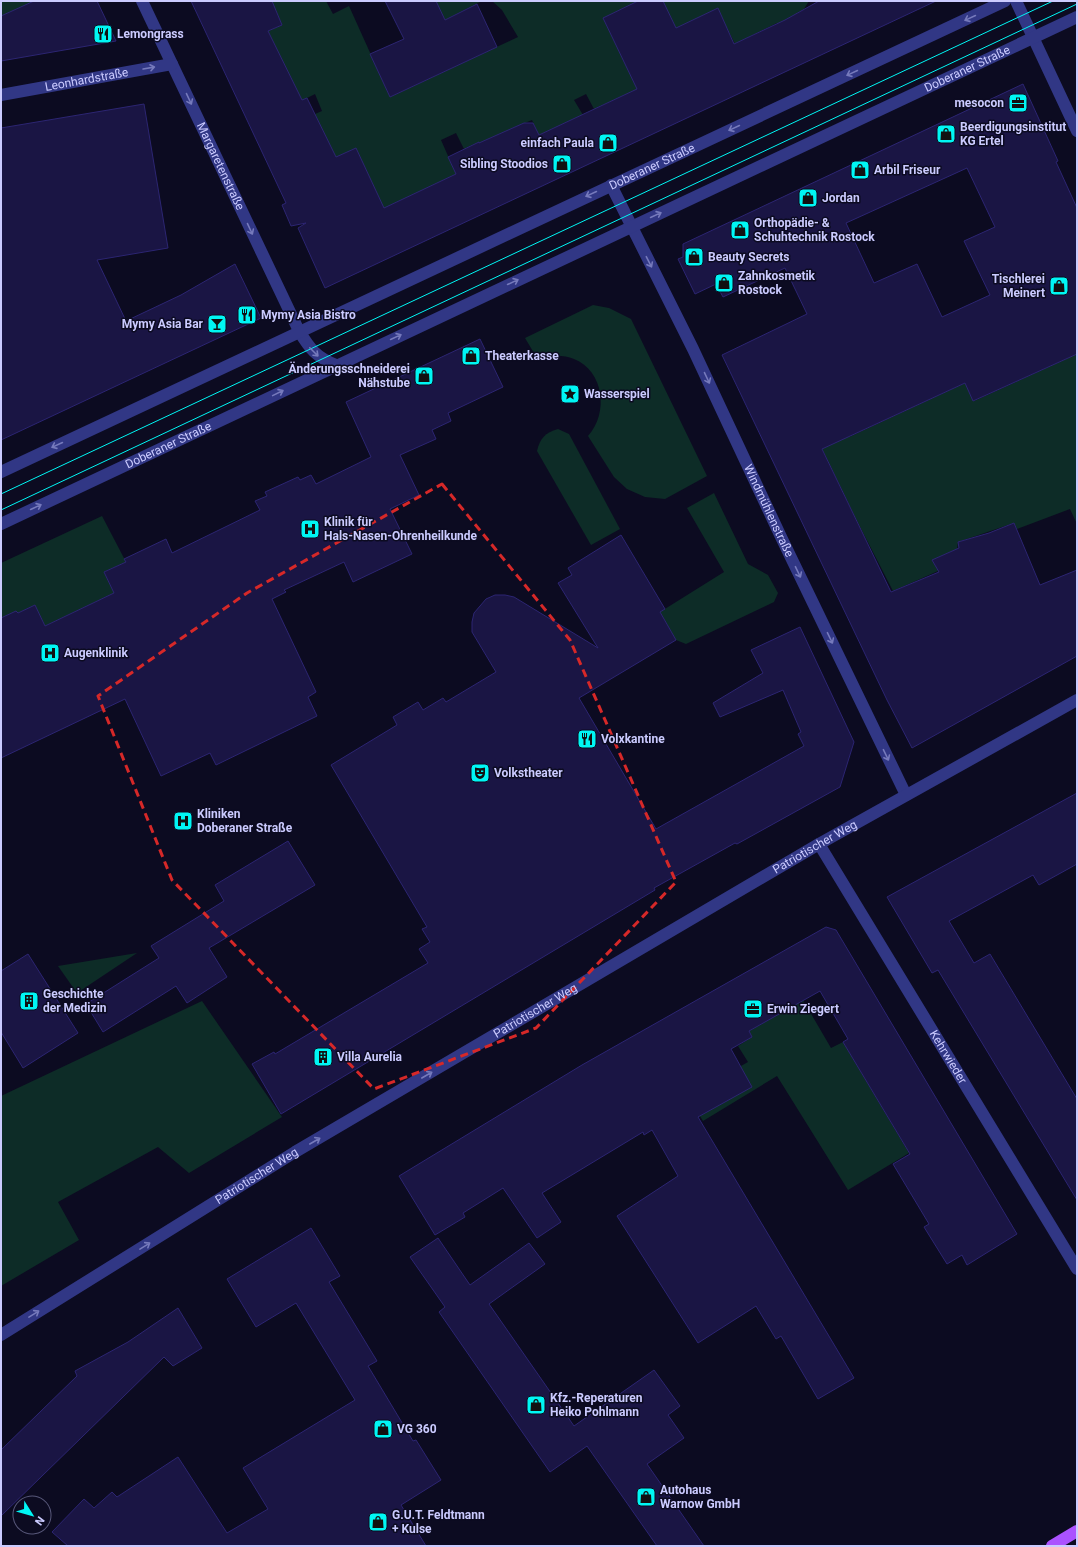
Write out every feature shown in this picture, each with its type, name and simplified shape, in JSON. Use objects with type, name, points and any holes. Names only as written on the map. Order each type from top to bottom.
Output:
[{"type":"main road","points":[[1052,1546],[1077,1532]]},
{"type":"street","name":"Margaretenstraße","points":[[142,1],[299,331]]},
{"type":"street","name":"Doberaner Straße","points":[[1,472],[1005,1]]},
{"type":"street","points":[[1016,1],[1077,131]]},
{"type":"street","name":"Doberaner Straße","points":[[1,524],[1077,17]]},
{"type":"street","name":"Leonhardstraße","points":[[1,95],[172,64]]},
{"type":"street","name":"Windmühlenstraße","points":[[611,185],[693,349],[782,540],[906,795]]},
{"type":"street","points":[[299,331],[310,348],[321,359],[336,365]]},
{"type":"street","name":"Patriotischer Weg","points":[[1,1335],[295,1152],[819,844],[1077,700]]},
{"type":"street","name":"Kehrwieder","points":[[819,844],[1077,1270]]},
{"type":"highlighted area","points":[[442,484],[570,640],[676,882],[536,1028],[374,1089],[172,880],[98,696],[247,593]]},
{"type":"green space","points":[[1,1],[34,1],[1,42]]},
{"type":"green space","points":[[262,1],[326,1],[333,14],[349,6],[390,97],[518,37],[502,10],[492,1],[809,1],[804,9],[797,13],[798,17],[779,26],[777,23],[735,44],[727,28],[638,89],[594,109],[586,94],[574,100],[583,115],[539,135],[532,120],[520,125],[488,160],[479,142],[464,149],[456,133],[441,140],[456,174],[371,215],[332,159],[315,114],[322,111],[315,94],[301,101],[268,31],[282,25],[277,13]]},
{"type":"green space","points":[[436,1],[482,1],[445,20]]},
{"type":"green space","points":[[593,305],[609,308],[631,319],[707,476],[665,499],[645,497],[627,489],[614,477],[588,436],[595,427],[601,405],[600,393],[592,373],[584,365],[569,357],[556,356],[537,358],[525,338]]},
{"type":"green space","points":[[1077,354],[1077,524],[1070,509],[1017,529],[1014,523],[958,542],[957,549],[933,560],[938,571],[893,591],[815,434],[849,437],[965,383],[974,401]]},
{"type":"green space","points":[[558,429],[569,434],[620,529],[591,545],[537,451],[542,439],[550,432]]},
{"type":"green space","points":[[714,493],[748,564],[768,575],[778,593],[774,602],[686,644],[676,640],[660,612],[724,572],[687,508]]},
{"type":"green space","points":[[102,516],[126,562],[104,572],[114,593],[45,626],[35,605],[18,613],[1,618],[1,563]]},
{"type":"green space","points":[[137,953],[77,993],[58,966]]},
{"type":"green space","points":[[803,1000],[831,1048],[843,1042],[909,1153],[848,1190],[777,1076],[703,1121],[685,1092],[732,1071],[748,1062],[738,1046],[752,1037],[749,1031]]},
{"type":"green space","points":[[202,1001],[282,1117],[189,1173],[158,1147],[58,1202],[79,1240],[1,1286],[1,1096]]},
{"type":"building","points":[[34,1],[97,1],[116,41],[1,61],[1,16]]},
{"type":"building","points":[[191,1],[272,1],[282,25],[268,31],[302,100],[307,98],[336,157],[356,148],[384,208],[456,174],[448,157],[479,142],[524,123],[533,123],[539,135],[637,89],[603,18],[638,1],[663,1],[676,28],[718,8],[734,44],[785,20],[819,1],[936,1],[325,288],[298,228],[306,223],[291,226],[282,205],[286,203]]},
{"type":"building","points":[[385,1],[436,1],[445,20],[477,4],[497,47],[390,97],[370,54],[404,39]]},
{"type":"building","points":[[1023,84],[1058,161],[1056,162],[1077,208],[1077,354],[973,401],[965,383],[822,449],[891,592],[939,572],[932,560],[959,548],[958,542],[989,533],[1014,523],[1040,585],[1077,570],[1077,656],[912,748],[887,700],[722,355],[807,314],[785,268],[723,297],[716,284],[695,294],[678,259],[683,257],[683,244]],"holes":[[[967,168],[995,227],[964,241],[990,295],[942,317],[917,264],[874,283],[846,223]]]},
{"type":"building","points":[[144,104],[168,248],[97,260],[126,321],[181,295],[235,264],[261,318],[1,440],[1,128]]},
{"type":"building","points":[[480,339],[503,387],[448,413],[451,421],[432,430],[436,439],[400,455],[419,495],[390,509],[412,554],[353,582],[344,562],[284,590],[286,592],[272,599],[316,692],[308,697],[317,716],[216,765],[210,753],[161,776],[125,699],[1,758],[1,618],[16,611],[18,613],[35,605],[45,626],[114,593],[104,572],[126,562],[124,559],[166,539],[172,553],[260,510],[255,501],[267,496],[265,492],[298,477],[300,480],[311,475],[316,484],[371,457],[346,402]]},
{"type":"building","name":"Volkstheater","points":[[621,535],[665,609],[660,612],[676,640],[579,698],[656,829],[804,746],[798,734],[801,732],[783,690],[720,717],[713,703],[763,673],[751,650],[800,627],[854,742],[840,787],[654,888],[655,890],[281,1114],[252,1064],[274,1052],[275,1054],[428,963],[419,949],[430,942],[422,929],[427,927],[331,765],[397,725],[393,717],[418,702],[423,710],[443,698],[446,702],[496,672],[472,632],[474,613],[486,599],[495,595],[514,597],[598,648],[558,583],[572,575],[568,568]]},
{"type":"building","points":[[1077,793],[1077,864],[1039,885],[1033,875],[949,921],[974,963],[990,954],[1077,1099],[1077,1200],[938,970],[932,973],[887,897]]},
{"type":"building","points":[[288,841],[315,885],[209,948],[227,977],[187,1003],[176,986],[103,1032],[86,1004],[159,958],[151,946],[224,901],[215,885]]},
{"type":"building","points":[[826,927],[836,930],[1017,1234],[967,1265],[962,1255],[947,1264],[924,1227],[929,1224],[893,1164],[910,1154],[843,1042],[848,1039],[820,991],[749,1031],[752,1037],[731,1049],[752,1087],[698,1117],[854,1378],[818,1399],[781,1336],[776,1339],[756,1306],[698,1343],[617,1216],[678,1176],[652,1130],[644,1135],[643,1132],[542,1193],[561,1222],[537,1238],[503,1188],[463,1213],[465,1217],[435,1235],[399,1176],[582,1065]]},
{"type":"building","name":"Geschichte der Medizin","points":[[28,954],[78,1033],[23,1068],[1,1032],[1,971]]},
{"type":"building","points":[[311,1228],[340,1276],[329,1282],[377,1361],[368,1366],[413,1441],[416,1440],[441,1480],[401,1505],[426,1546],[68,1546],[52,1532],[84,1499],[94,1508],[112,1492],[117,1497],[178,1457],[227,1533],[268,1509],[243,1468],[355,1400],[296,1303],[256,1327],[227,1279]]},
{"type":"building","points":[[438,1238],[470,1285],[529,1243],[545,1264],[489,1304],[574,1426],[654,1370],[680,1406],[668,1415],[684,1438],[647,1464],[704,1546],[657,1546],[587,1446],[550,1472],[439,1312],[445,1307],[410,1257]]},
{"type":"building","points":[[178,1308],[202,1348],[173,1366],[164,1357],[23,1495],[12,1495],[12,1505],[1,1516],[1,1450],[77,1376],[75,1371],[128,1342]]},
{"type":"tram line","points":[[1,494],[1053,1]]},
{"type":"tram line","points":[[1,510],[1077,4]]},
{"type":"place","name":"Lemongrass","points":[[103,34]]},
{"type":"place","name":"mesocon","points":[[1018,103]]},
{"type":"place","name":"Beerdigungsinstitut KG Ertel","points":[[946,134]]},
{"type":"place","name":"einfach Paula","points":[[608,143]]},
{"type":"place","name":"Sibling Stoodios","points":[[562,164]]},
{"type":"place","name":"Arbil Friseur","points":[[860,170]]},
{"type":"place","name":"Jordan","points":[[808,198]]},
{"type":"place","name":"Orthopädie- & Schuhtechnik Rostock","points":[[740,230]]},
{"type":"place","name":"Beauty Secrets","points":[[694,257]]},
{"type":"place","name":"Zahnkosmetik Rostock","points":[[724,283]]},
{"type":"place","name":"Tischlerei Meinert","points":[[1059,286]]},
{"type":"place","name":"Mymy Asia Bistro","points":[[247,315]]},
{"type":"place","name":"Mymy Asia Bar","points":[[217,324]]},
{"type":"place","name":"Theaterkasse","points":[[471,356]]},
{"type":"place","name":"Änderungsschneiderei Nähstube","points":[[424,376]]},
{"type":"place","name":"Wasserspiel","points":[[570,394]]},
{"type":"place","name":"Klinik für Hals-Nasen-Ohrenheilkunde","points":[[310,529]]},
{"type":"place","name":"Augenklinik","points":[[50,653]]},
{"type":"place","name":"Volxkantine","points":[[587,739]]},
{"type":"place","name":"Volkstheater","points":[[480,773]]},
{"type":"place","name":"Kliniken Doberaner Straße","points":[[183,821]]},
{"type":"place","name":"Geschichte der Medizin","points":[[29,1001]]},
{"type":"place","name":"Erwin Ziegert","points":[[753,1009]]},
{"type":"place","name":"Villa Aurelia","points":[[323,1057]]},
{"type":"place","name":"Kfz.-Reperaturen Heiko Pohlmann","points":[[536,1405]]},
{"type":"place","name":"VG 360","points":[[383,1429]]},
{"type":"place","name":"Autohaus Warnow GmbH","points":[[646,1497]]},
{"type":"place","name":"G.U.T. Feldtmann + Kulse","points":[[378,1522]]}]
